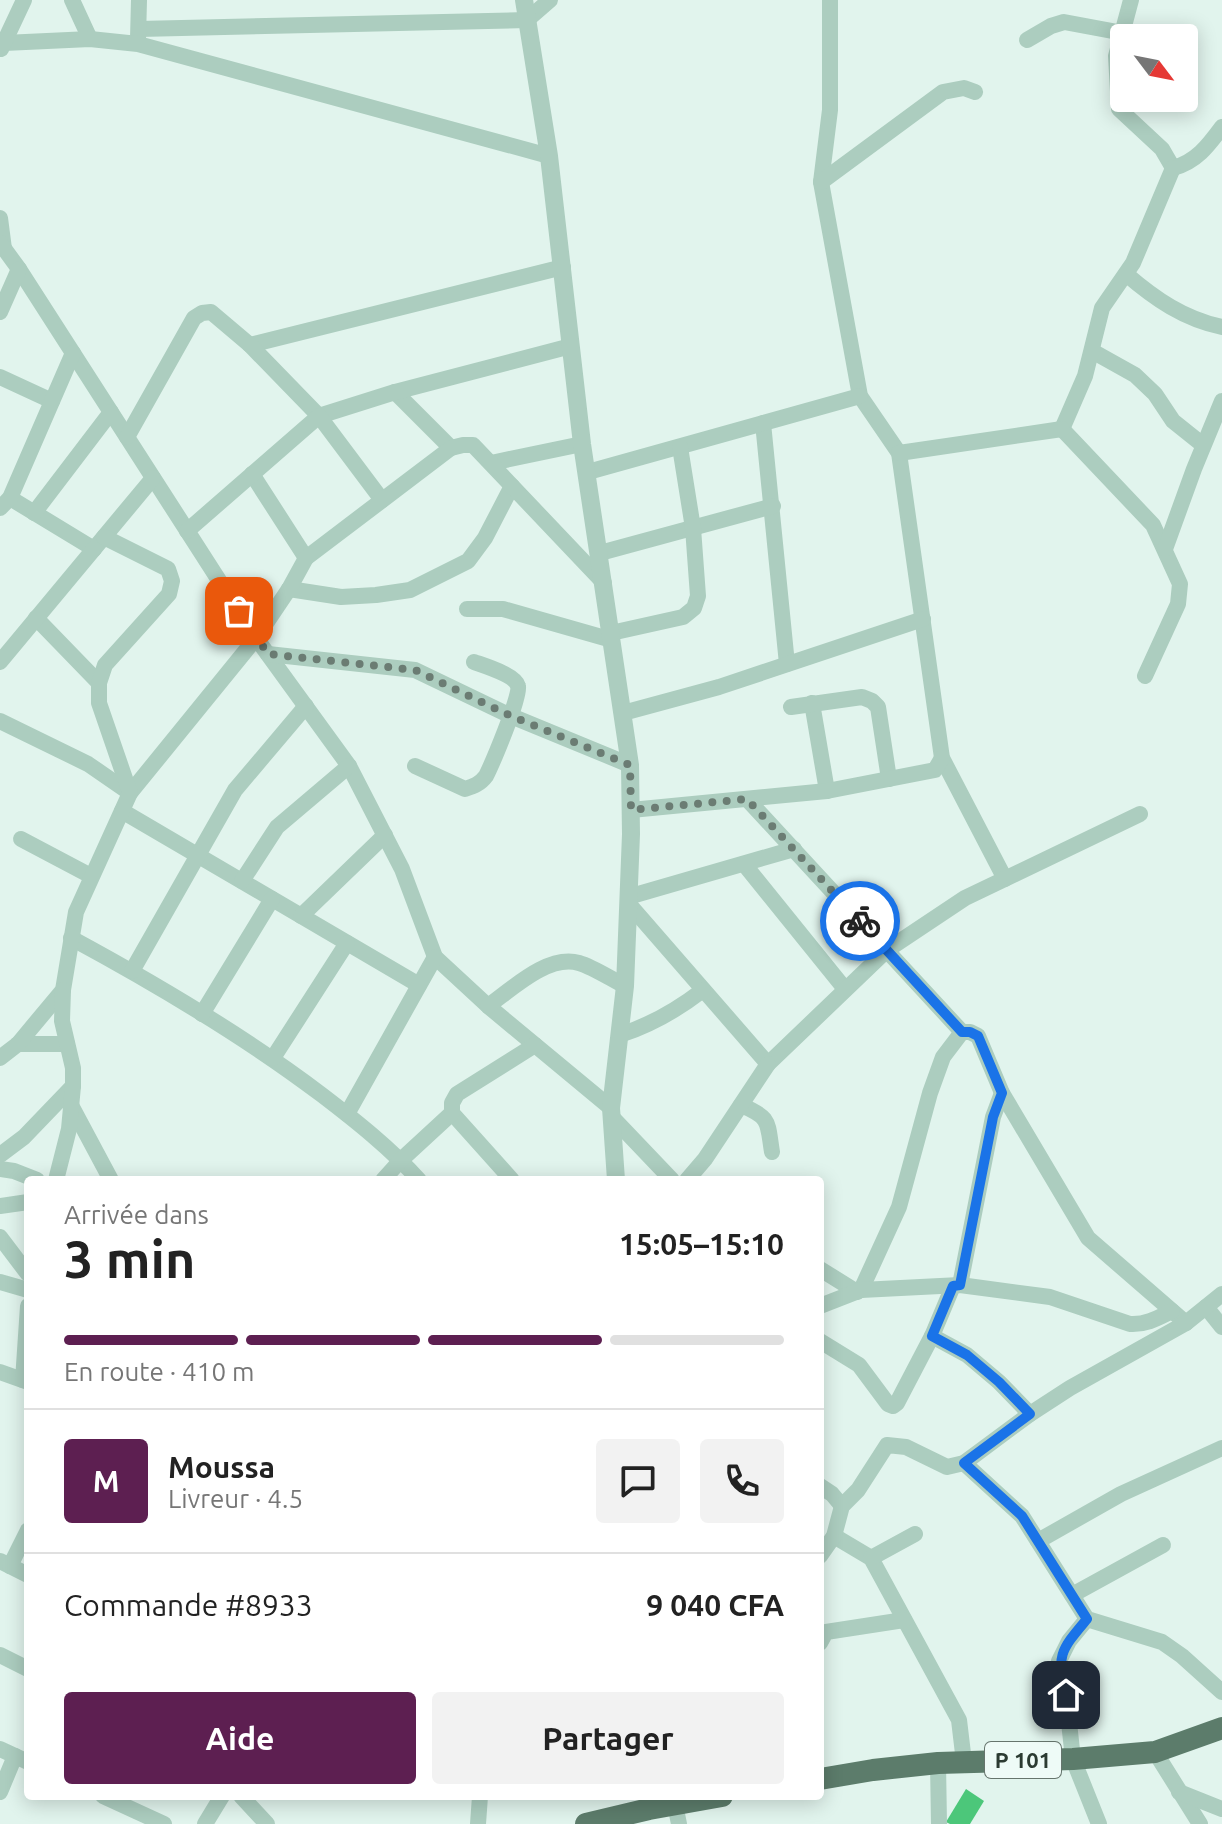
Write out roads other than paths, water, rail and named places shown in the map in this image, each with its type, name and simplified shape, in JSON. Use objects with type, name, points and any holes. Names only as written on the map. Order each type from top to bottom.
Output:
[{"type":"main road","name":"P 101","points":[[824,1778],[938,1763],[1073,1759],[1155,1752],[1222,1728]]},
{"type":"main road","points":[[586,1824],[648,1802],[677,1814],[712,1800]]},
{"type":"street","points":[[1,45],[24,0]]},
{"type":"street","points":[[72,0],[90,39]]},
{"type":"street","points":[[139,0],[139,37]]},
{"type":"street","points":[[524,0],[549,156],[582,444],[630,765],[625,986],[611,1112],[616,1176]]},
{"type":"street","points":[[1,45],[527,20],[550,0]]},
{"type":"street","points":[[830,0],[830,110],[821,182],[860,396],[899,453],[942,758],[1005,879]]},
{"type":"street","points":[[1125,24],[1131,0]]},
{"type":"street","points":[[1027,40],[1064,22],[1110,31]]},
{"type":"street","points":[[139,37],[549,156]]},
{"type":"street","points":[[821,182],[943,92],[964,88],[975,92]]},
{"type":"street","points":[[1122,112],[1162,149],[1173,168]]},
{"type":"street","points":[[1062,429],[1085,376],[1102,308],[1126,274],[1173,168],[1186,164],[1200,154],[1222,127]]},
{"type":"street","points":[[0,218],[2,246],[11,277],[73,353],[256,638],[349,766],[402,869],[435,957],[611,1112],[668,1176]]},
{"type":"street","points":[[250,345],[563,267]]},
{"type":"street","points":[[1126,274],[1160,302],[1191,318],[1222,327]]},
{"type":"street","points":[[0,312],[11,277]]},
{"type":"street","points":[[127,437],[194,318],[211,312],[250,345],[319,416],[382,500]]},
{"type":"street","points":[[187,531],[319,416],[395,392],[571,346]]},
{"type":"street","points":[[1092,351],[1135,375],[1155,394],[1173,421],[1203,445]]},
{"type":"street","points":[[73,353],[5,503],[168,569],[172,581],[169,594],[105,665],[99,683],[99,703],[130,793]]},
{"type":"street","points":[[0,377],[52,401]]},
{"type":"street","points":[[395,392],[451,448]]},
{"type":"street","points":[[588,472],[860,396]]},
{"type":"street","points":[[1165,549],[1222,401]]},
{"type":"street","points":[[34,513],[111,412]]},
{"type":"street","points":[[763,423],[787,664]]},
{"type":"street","points":[[899,453],[1062,429]]},
{"type":"street","points":[[1062,429],[1153,525],[1180,584],[1178,604],[1145,676]]},
{"type":"street","points":[[491,463],[582,444]]},
{"type":"street","points":[[57,1176],[72,1107],[73,1068],[62,1021],[63,990],[76,912],[130,793],[256,638],[306,558],[451,448],[473,445],[604,583]]},
{"type":"street","points":[[467,609],[503,609],[612,636],[683,617],[694,608],[698,596],[693,528],[680,447]]},
{"type":"street","points":[[252,474],[306,558]]},
{"type":"street","points":[[0,662],[153,478]]},
{"type":"street","points":[[289,589],[341,597],[410,590],[468,561],[485,538],[512,486]]},
{"type":"street","points":[[600,553],[773,506]]},
{"type":"street","points":[[36,618],[99,683]]},
{"type":"street","points":[[623,713],[719,687],[923,619]]},
{"type":"street","points":[[268,654],[415,670],[511,716],[630,765]]},
{"type":"street","points":[[415,766],[465,789],[477,785],[485,777],[511,716],[518,685],[513,678],[474,662]]},
{"type":"street","points":[[791,707],[862,697],[872,701],[878,707],[889,779]]},
{"type":"street","points":[[812,703],[827,791]]},
{"type":"street","points":[[132,971],[235,790],[306,706]]},
{"type":"street","points":[[0,721],[88,764],[130,793]]},
{"type":"street","points":[[631,810],[827,791],[935,770],[942,758]]},
{"type":"street","points":[[242,881],[277,827],[349,766]]},
{"type":"street","points":[[747,799],[962,1032],[978,1036],[1002,1093],[1088,1238],[1186,1323]]},
{"type":"street","points":[[122,811],[419,985]]},
{"type":"street","points":[[690,1176],[768,1064],[887,950],[965,898],[1140,814]]},
{"type":"street","points":[[301,916],[385,835]]},
{"type":"street","points":[[21,839],[91,876]]},
{"type":"street","points":[[628,900],[794,849]]},
{"type":"street","points":[[744,864],[845,989]]},
{"type":"street","points":[[202,1014],[272,899]]},
{"type":"street","points":[[628,900],[768,1064]]},
{"type":"street","points":[[71,938],[132,971],[273,1058],[347,1114],[415,1176]]},
{"type":"street","points":[[273,1058],[347,943]]},
{"type":"street","points":[[347,1114],[435,957]]},
{"type":"street","points":[[488,1006],[541,968],[558,962],[578,962],[625,986]]},
{"type":"street","points":[[0,1058],[18,1044],[63,990]]},
{"type":"street","points":[[620,1035],[647,1026],[703,990]]},
{"type":"street","points":[[859,1291],[899,1207],[943,1057],[962,1032]]},
{"type":"street","points":[[18,1044],[67,1044]]},
{"type":"street","points":[[508,1176],[452,1113],[452,1103],[457,1094],[535,1045]]},
{"type":"street","points":[[0,1155],[24,1137],[73,1086]]},
{"type":"street","points":[[824,1343],[859,1365],[888,1404],[893,1406],[897,1403],[957,1285],[993,1117],[1002,1093]]},
{"type":"street","points":[[741,1105],[757,1112],[767,1122],[772,1152]]},
{"type":"street","points":[[72,1107],[109,1176]]},
{"type":"street","points":[[387,1176],[452,1113]]},
{"type":"street","points":[[0,1169],[27,1176]]},
{"type":"street","points":[[0,1206],[24,1203]]},
{"type":"street","points":[[0,1237],[24,1269]]},
{"type":"street","points":[[824,1271],[859,1291]]},
{"type":"street","points":[[0,1282],[24,1289]]},
{"type":"street","points":[[824,1304],[859,1291],[957,1285],[1050,1297],[1130,1324],[1150,1322],[1172,1311]]},
{"type":"street","points":[[824,1550],[834,1536],[842,1506],[858,1490],[887,1445],[906,1447],[947,1467],[964,1463],[1030,1414],[1186,1323],[1222,1294]]},
{"type":"street","points":[[1206,1307],[1222,1327]]},
{"type":"street","points":[[932,1336],[967,1355],[1030,1414]]},
{"type":"street","points":[[0,1372],[24,1380]]},
{"type":"street","points":[[1038,1541],[1121,1494],[1222,1448]]},
{"type":"street","points":[[964,1463],[1022,1516],[1087,1619],[1162,1642],[1222,1692]]},
{"type":"street","points":[[824,1489],[842,1506]]},
{"type":"street","points":[[871,1558],[915,1534]]},
{"type":"street","points":[[24,1536],[5,1563],[24,1573]]},
{"type":"street","points":[[834,1536],[871,1558],[959,1720],[964,1762]]},
{"type":"street","points":[[1072,1595],[1163,1545]]},
{"type":"street","points":[[1087,1619],[1069,1641],[1059,1661],[1073,1759],[1099,1824]]},
{"type":"street","points":[[824,1636],[826,1632],[904,1620]]},
{"type":"street","points":[[0,1655],[24,1667]]},
{"type":"street","points":[[1155,1752],[1200,1824]]},
{"type":"street","points":[[0,1792],[14,1756]]},
{"type":"street","points":[[938,1763],[939,1824]]},
{"type":"street","points":[[1179,1792],[1222,1809]]},
{"type":"street","points":[[112,1800],[164,1824]]},
{"type":"street","points":[[205,1824],[220,1800]]},
{"type":"street","points":[[245,1800],[267,1824]]},
{"type":"street","points":[[478,1824],[480,1800]]}]
